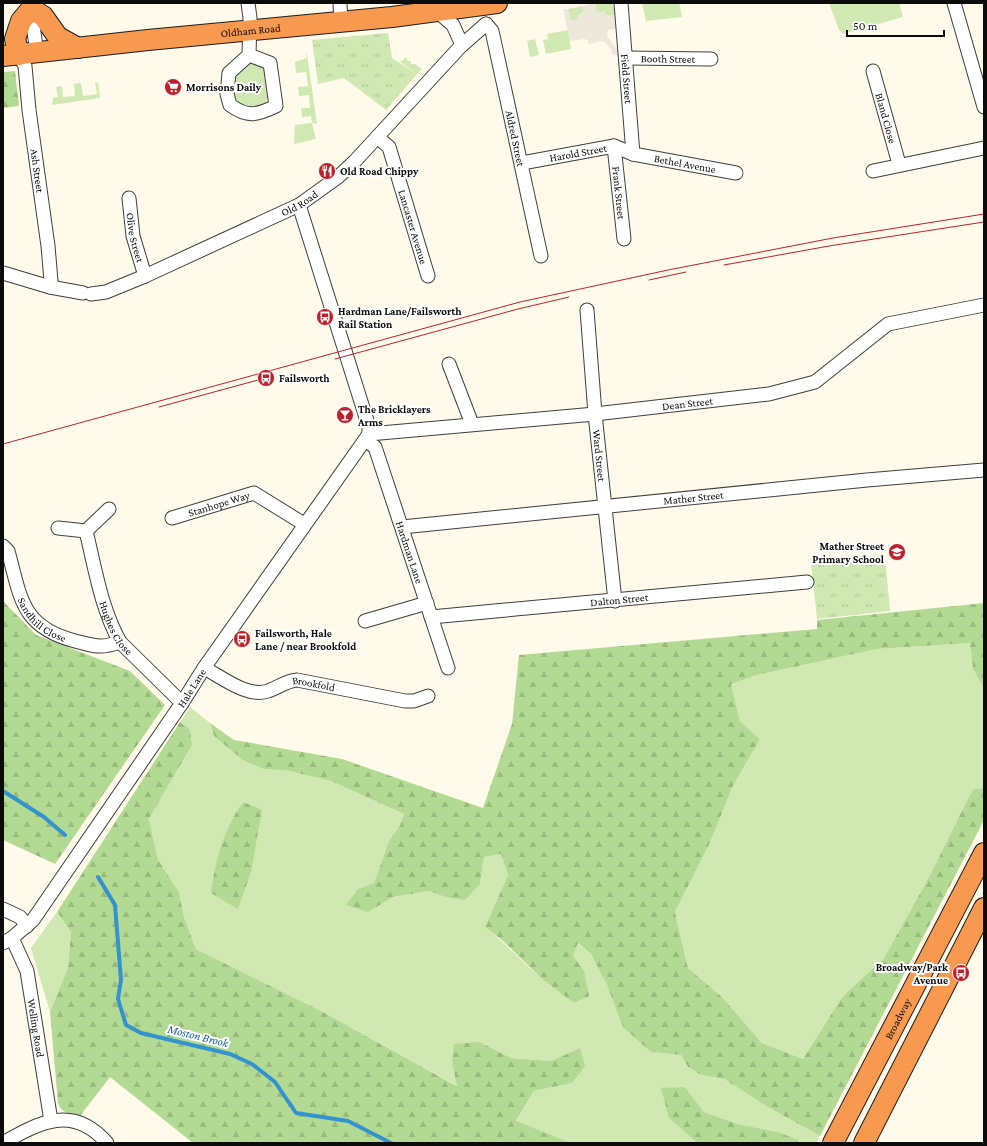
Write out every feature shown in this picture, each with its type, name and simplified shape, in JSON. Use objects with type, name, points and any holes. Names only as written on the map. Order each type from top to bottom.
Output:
[{"type":"highway","points":[[20,55],[15,39],[21,20],[30,6],[43,16],[58,37],[78,48]]},
{"type":"highway","name":"Oldham Road","points":[[20,55],[249,31],[340,12],[489,11]]},
{"type":"highway","name":"Broadway","points":[[833,1143],[984,853]]},
{"type":"highway","points":[[864,1143],[984,908]]},
{"type":"street","points":[[248,3],[250,18],[248,54],[229,73],[227,94],[230,105],[238,111],[247,114],[259,114],[276,106],[270,63],[248,54]]},
{"type":"street","name":"Field Street","points":[[621,3],[633,154]]},
{"type":"street","points":[[954,3],[984,107]]},
{"type":"street","name":"Old Road","points":[[3,273],[50,287],[87,294],[106,292],[299,205],[338,177],[377,138],[462,45],[489,11]]},
{"type":"street","name":"Aldred Street","points":[[489,11],[492,31],[522,163],[541,256]]},
{"type":"street","points":[[438,12],[453,26],[462,45]]},
{"type":"street","name":"Ash Street","points":[[20,55],[25,66],[29,110],[48,246],[51,281],[50,287]]},
{"type":"street","name":"Booth Street","points":[[626,58],[711,59]]},
{"type":"street","name":"Bland Close","points":[[873,71],[900,164]]},
{"type":"street","name":"Lancaster Avenue","points":[[377,138],[389,147],[428,276]]},
{"type":"street","name":"Harold Street","points":[[522,163],[614,146],[633,154]]},
{"type":"street","name":"Frank Street","points":[[614,146],[624,239]]},
{"type":"street","points":[[873,171],[900,164],[984,148]]},
{"type":"street","name":"Bethel Avenue","points":[[633,154],[736,173]]},
{"type":"street","name":"Olive Street","points":[[129,198],[133,236],[144,276]]},
{"type":"street","name":"Hardman Lane","points":[[299,205],[369,427],[367,437],[375,447],[448,668]]},
{"type":"street","name":"Dean Street","points":[[367,437],[472,424],[595,414],[769,394],[815,382],[888,324],[984,305]]},
{"type":"street","name":"Ward Street","points":[[587,310],[595,414],[615,601]]},
{"type":"street","points":[[449,364],[472,424]]},
{"type":"street","name":"Hale Lane","points":[[7,940],[27,926],[304,524],[367,437]]},
{"type":"street","name":"Mather Street","points":[[402,527],[984,470]]},
{"type":"street","name":"Stanhope Way","points":[[172,518],[254,493],[304,524]]},
{"type":"street","points":[[58,528],[86,531],[109,509]]},
{"type":"street","name":"Hughes Close","points":[[86,531],[106,613],[120,642],[174,698],[182,703]]},
{"type":"street","name":"Sandhill Close","points":[[3,546],[8,551],[25,609],[37,624],[54,634],[103,648],[120,642]]},
{"type":"street","name":"Dalton Street","points":[[431,617],[807,582]]},
{"type":"street","points":[[365,621],[427,603]]},
{"type":"street","name":"Brookfold","points":[[204,668],[247,690],[256,692],[267,691],[287,681],[297,680],[405,701],[414,701],[423,695]]},
{"type":"street","points":[[3,909],[20,917],[27,926]]},
{"type":"street","name":"Welling Road","points":[[7,940],[28,977],[51,1121]]},
{"type":"street","points":[[3,1143],[31,1127],[51,1121],[62,1120],[82,1124],[99,1133],[107,1143]]},
{"type":"green space","points":[[595,3],[612,3],[616,15],[608,16],[603,11],[602,13],[596,11]]},
{"type":"green space","points":[[642,3],[679,3],[682,17],[646,21]]},
{"type":"green space","points":[[829,3],[899,3],[903,17],[843,34],[839,30]]},
{"type":"green space","points":[[583,6],[584,11],[576,20],[570,21],[568,9]]},
{"type":"green space","points":[[568,30],[571,49],[546,54],[543,40],[548,39],[547,34]]},
{"type":"green space","points":[[388,33],[392,58],[417,74],[386,110],[344,78],[318,84],[312,40]]},
{"type":"green space","points":[[535,39],[539,55],[530,57],[527,41]]},
{"type":"green space","points":[[307,54],[317,124],[312,123],[311,116],[302,117],[301,108],[310,108],[309,95],[299,96],[298,87],[308,86],[306,72],[296,73],[295,62],[307,58]]},
{"type":"green space","points":[[404,58],[407,58],[407,61],[411,61],[411,64],[415,64],[422,69],[417,74],[399,61],[404,60]]},
{"type":"green space","points":[[244,62],[253,62],[266,70],[270,95],[263,106],[248,110],[236,99],[232,88],[235,76]]},
{"type":"green space","points":[[15,71],[19,106],[3,108],[3,72]]},
{"type":"green space","points":[[98,82],[100,98],[52,105],[53,98],[58,97],[56,87],[62,86],[63,97],[75,96],[74,84],[81,83],[83,96],[97,94],[95,83]]},
{"type":"green space","points":[[312,123],[316,139],[294,144],[295,125]]},
{"type":"green space","points":[[885,555],[890,611],[817,619],[811,563]]},
{"type":"green space","points":[[3,601],[36,635],[130,671],[165,705],[55,864],[3,840]]},
{"type":"green space","points":[[984,603],[984,689],[973,669],[970,643],[877,649],[757,675],[731,684],[740,721],[760,739],[733,786],[709,845],[675,912],[688,968],[723,998],[762,1043],[803,1059],[842,997],[884,958],[928,879],[973,789],[984,788],[984,820],[820,1136],[766,1106],[724,1079],[701,1075],[688,1067],[681,1055],[651,1052],[623,1027],[607,985],[591,954],[578,943],[573,955],[584,971],[589,996],[574,1003],[541,978],[503,941],[485,927],[508,875],[501,854],[484,857],[480,884],[465,900],[445,897],[429,891],[393,897],[368,912],[346,905],[358,889],[374,883],[389,841],[400,825],[404,814],[331,781],[289,771],[264,769],[243,760],[214,736],[210,723],[234,740],[342,759],[483,808],[512,724],[519,655],[817,629],[817,620]]},
{"type":"green space","points":[[971,643],[973,669],[984,689],[984,788],[973,789],[928,879],[884,958],[842,997],[803,1059],[762,1043],[723,998],[688,968],[675,912],[709,845],[733,786],[760,739],[740,721],[731,684],[757,675],[877,649]]},
{"type":"green space","points":[[190,707],[210,723],[214,736],[264,769],[289,771],[331,781],[404,814],[400,825],[389,841],[374,883],[358,889],[368,912],[393,897],[429,891],[445,897],[480,884],[484,857],[501,854],[508,875],[485,927],[500,939],[527,966],[541,978],[584,971],[573,955],[577,943],[591,954],[607,985],[651,1052],[681,1055],[688,1067],[701,1075],[724,1079],[766,1106],[820,1136],[816,1143],[800,1143],[778,1132],[738,1124],[704,1112],[685,1087],[669,1118],[697,1143],[571,1143],[516,1122],[534,1091],[572,1083],[580,1048],[552,1061],[511,1058],[480,1042],[452,1061],[458,1086],[323,1012],[196,949],[184,917],[179,892],[158,860],[149,819],[192,745],[190,729],[180,722]]},
{"type":"green space","points":[[180,722],[190,729],[192,745],[149,819],[158,860],[179,892],[184,917],[196,949],[323,1012],[457,1086],[452,1061],[454,1044],[480,1042],[511,1058],[551,1061],[580,1048],[585,1066],[572,1083],[534,1091],[516,1121],[571,1143],[193,1143],[110,1077],[80,1116],[67,1113],[60,1107],[58,1103],[50,1012],[68,967],[71,932],[57,912]]},
{"type":"green space","points":[[243,802],[262,810],[251,872],[238,909],[211,893],[221,845],[236,812]]},
{"type":"green space","points":[[57,912],[71,932],[68,967],[50,1012],[31,948]]},
{"type":"green space","points":[[685,1087],[704,1112],[738,1124],[778,1132],[798,1140],[800,1143],[697,1143],[669,1118],[661,1088]]},
{"type":"shaded area","points":[[595,3],[596,11],[601,13],[603,11],[608,16],[616,15],[617,28],[608,30],[607,36],[616,48],[620,47],[621,54],[613,55],[610,48],[603,41],[588,44],[588,40],[584,39],[570,41],[563,9],[568,9],[571,20],[576,20],[584,11],[583,6]]},
{"type":"waterway","name":"Moston Brook","points":[[3,791],[44,817],[65,835]]},
{"type":"waterway","name":"Moston Brook","points":[[98,877],[115,905],[121,980],[118,999],[126,1025],[141,1033],[230,1054],[252,1064],[275,1082],[296,1113],[348,1121],[391,1143]]},
{"type":"tram line","points":[[3,444],[520,302],[668,270],[833,238],[984,214]]},
{"type":"tram line","points":[[724,265],[829,246],[984,222]]},
{"type":"tram line","points":[[649,280],[686,272]]},
{"type":"tram line","points":[[335,359],[518,309],[569,297]]},
{"type":"tram line","points":[[159,407],[258,380]]},
{"type":"place","name":"Morrisons Daily","points":[[173,87]]},
{"type":"place","name":"Old Road Chippy","points":[[327,171]]},
{"type":"place","name":"Hardman Lane/Failsworth Rail Station","points":[[325,317]]},
{"type":"place","name":"Failsworth","points":[[266,378]]},
{"type":"place","name":"The Bricklayers Arms","points":[[345,415]]},
{"type":"place","name":"Mather Street Primary School","points":[[897,552]]},
{"type":"place","name":"Failsworth, Hale Lane / near Brookfold","points":[[242,639]]},
{"type":"place","name":"Broadway/Park Avenue","points":[[961,973]]}]
